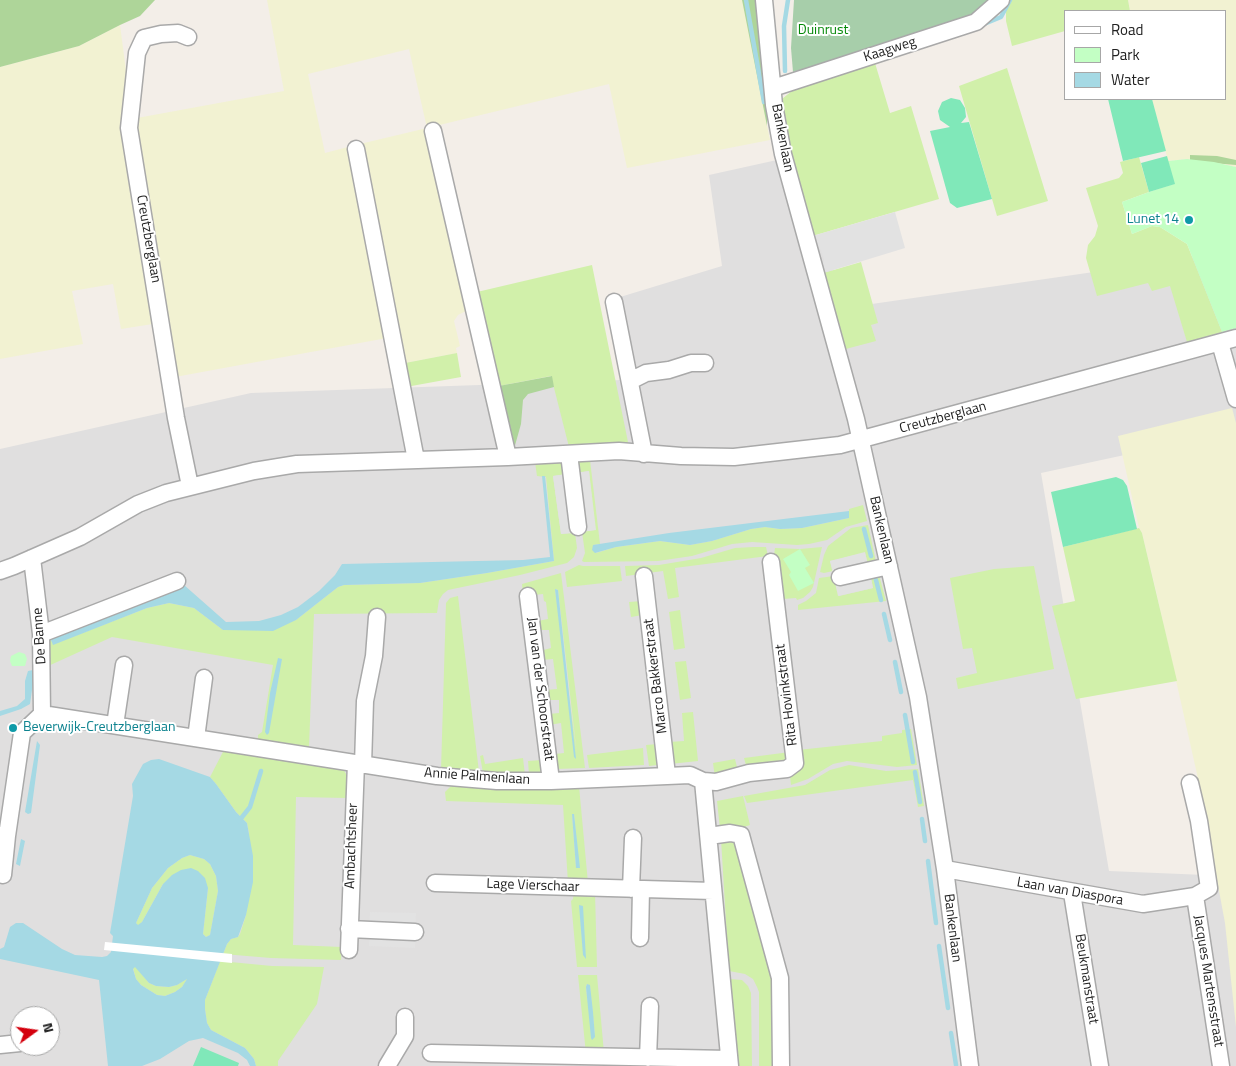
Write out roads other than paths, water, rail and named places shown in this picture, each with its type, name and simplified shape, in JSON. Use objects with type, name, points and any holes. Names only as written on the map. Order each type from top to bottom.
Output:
[{"type":"street","name":"Kaagweg","points":[[773,88],[976,22],[1000,0]]},
{"type":"street","name":"Bankenlaan","points":[[768,4],[774,105],[783,154],[860,440],[918,696],[945,870],[970,1066]]},
{"type":"street","name":"Creutzberglaan","points":[[188,37],[178,33],[144,38],[137,52],[129,128],[176,418],[190,486]]},
{"type":"street","points":[[433,131],[508,457]]},
{"type":"street","points":[[356,149],[416,460]]},
{"type":"street","points":[[614,302],[644,454]]},
{"type":"street","name":"Creutzberglaan","points":[[0,571],[80,537],[138,504],[190,486],[254,471],[297,464],[508,457],[619,451],[644,454],[734,457],[840,445],[1228,340]]},
{"type":"street","points":[[1228,340],[1236,399]]},
{"type":"street","points":[[630,381],[646,373],[669,370],[691,362],[705,363]]},
{"type":"street","points":[[569,454],[578,527]]},
{"type":"street","name":"De Banne","points":[[32,558],[41,634],[42,714]]},
{"type":"street","name":"Rita Hovinkstraat","points":[[703,781],[716,782],[749,773],[787,769],[795,763],[770,562]]},
{"type":"street","points":[[840,577],[889,566]]},
{"type":"street","name":"Marco Bakkerstraat","points":[[644,576],[667,775]]},
{"type":"street","points":[[41,634],[177,581]]},
{"type":"street","name":"Jan van der Schoorstraat","points":[[528,596],[551,781]]},
{"type":"street","name":"Ambachtsheer","points":[[348,950],[359,764],[365,701],[374,656],[377,617]]},
{"type":"street","points":[[115,725],[124,665]]},
{"type":"street","points":[[196,738],[204,678]]},
{"type":"street","points":[[3,875],[4,835],[22,733],[42,714]]},
{"type":"street","name":"Annie Palmenlaan","points":[[42,714],[437,776],[497,782],[690,775],[703,781]]},
{"type":"street","points":[[431,1054],[729,1063],[703,781]]},
{"type":"street","points":[[1190,783],[1199,821],[1209,888],[1195,896]]},
{"type":"street","points":[[709,836],[730,833],[741,835],[780,978],[781,1066]]},
{"type":"street","points":[[633,838],[640,938]]},
{"type":"street","name":"Laan van Diaspora","points":[[945,870],[1143,904],[1195,896]]},
{"type":"street","name":"Lage Vierschaar","points":[[434,883],[713,891]]},
{"type":"street","name":"Beukmanstraat","points":[[1072,893],[1100,1066]]},
{"type":"street","name":"Jacques Martensstraat","points":[[1195,896],[1221,1066]]},
{"type":"street","points":[[349,929],[415,932]]},
{"type":"street","points":[[650,1006],[654,1060]]},
{"type":"street","points":[[387,1066],[405,1036],[405,1017]]},
{"type":"water","points":[[542,476],[545,476],[554,561],[420,583],[344,585],[338,587],[296,620],[273,631],[223,630],[194,608],[169,603],[147,608],[53,645],[51,640],[184,585],[226,622],[259,621],[281,615],[298,607],[319,591],[335,575],[342,564],[523,560],[550,557]]},
{"type":"water","points":[[849,511],[849,518],[802,528],[780,529],[765,527],[751,529],[712,541],[690,545],[660,541],[616,547],[595,553],[592,550],[593,545],[669,533]]},
{"type":"water","points":[[555,589],[558,590],[576,759],[574,757]]},
{"type":"water","points":[[278,658],[282,659],[269,733],[267,735],[265,732],[270,693]]},
{"type":"water","points":[[33,670],[34,676],[30,704],[0,716],[0,711],[17,706],[25,699],[25,681],[28,671]]},
{"type":"water","points":[[37,741],[40,745],[31,813],[28,814],[25,812]]},
{"type":"water","points":[[159,759],[210,777],[236,812],[247,823],[253,856],[253,882],[246,915],[238,937],[231,939],[227,944],[205,1000],[205,1009],[207,1023],[211,1030],[245,1048],[254,1059],[256,1066],[250,1066],[247,1060],[238,1053],[203,1038],[189,1041],[160,1059],[142,1066],[108,1066],[99,980],[0,959],[0,949],[4,947],[10,927],[16,923],[23,923],[62,949],[75,955],[102,957],[107,956],[111,952],[113,936],[110,933],[133,796],[132,784],[143,764]],"holes":[[[190,855],[204,859],[210,864],[216,876],[218,891],[210,935],[206,937],[203,934],[208,888],[205,878],[198,871],[191,868],[181,870],[172,875],[163,884],[142,922],[138,925],[136,923],[152,888],[168,868]],[[135,967],[149,983],[156,986],[169,987],[187,979],[182,987],[175,992],[165,996],[157,995],[141,985],[136,979],[133,969]]]},
{"type":"water","points":[[572,814],[574,814],[580,868],[576,868]]},
{"type":"water","points":[[21,839],[25,841],[20,866],[16,864]]},
{"type":"water","points":[[579,905],[583,906],[586,959],[583,955]]},
{"type":"water","points":[[587,984],[590,985],[593,1012],[595,1037],[592,1040],[586,987]]},
{"type":"waterway","points":[[746,0],[764,102]]},
{"type":"waterway","points":[[785,71],[784,26],[788,0]]},
{"type":"waterway","points":[[984,24],[1001,17],[1010,0]]},
{"type":"waterway","points":[[864,529],[871,556]]},
{"type":"waterway","points":[[876,580],[881,600]]},
{"type":"waterway","points":[[884,614],[890,640]]},
{"type":"waterway","points":[[895,662],[901,692]]},
{"type":"waterway","points":[[905,715],[913,762]]},
{"type":"waterway","points":[[239,821],[250,807],[261,771]]},
{"type":"waterway","points":[[915,772],[920,802]]},
{"type":"waterway","points":[[922,819],[925,841]]},
{"type":"waterway","points":[[928,861],[936,923]]},
{"type":"waterway","points":[[939,946],[948,1008]]},
{"type":"waterway","points":[[951,1033],[956,1065]]},
{"type":"place","name":"Lunet 14","points":[[1189,220]]},
{"type":"place","name":"Beverwijk-Creutzberglaan","points":[[13,728]]},
{"type":"park label","name":"Duinrust","points":[[823,31]]}]
